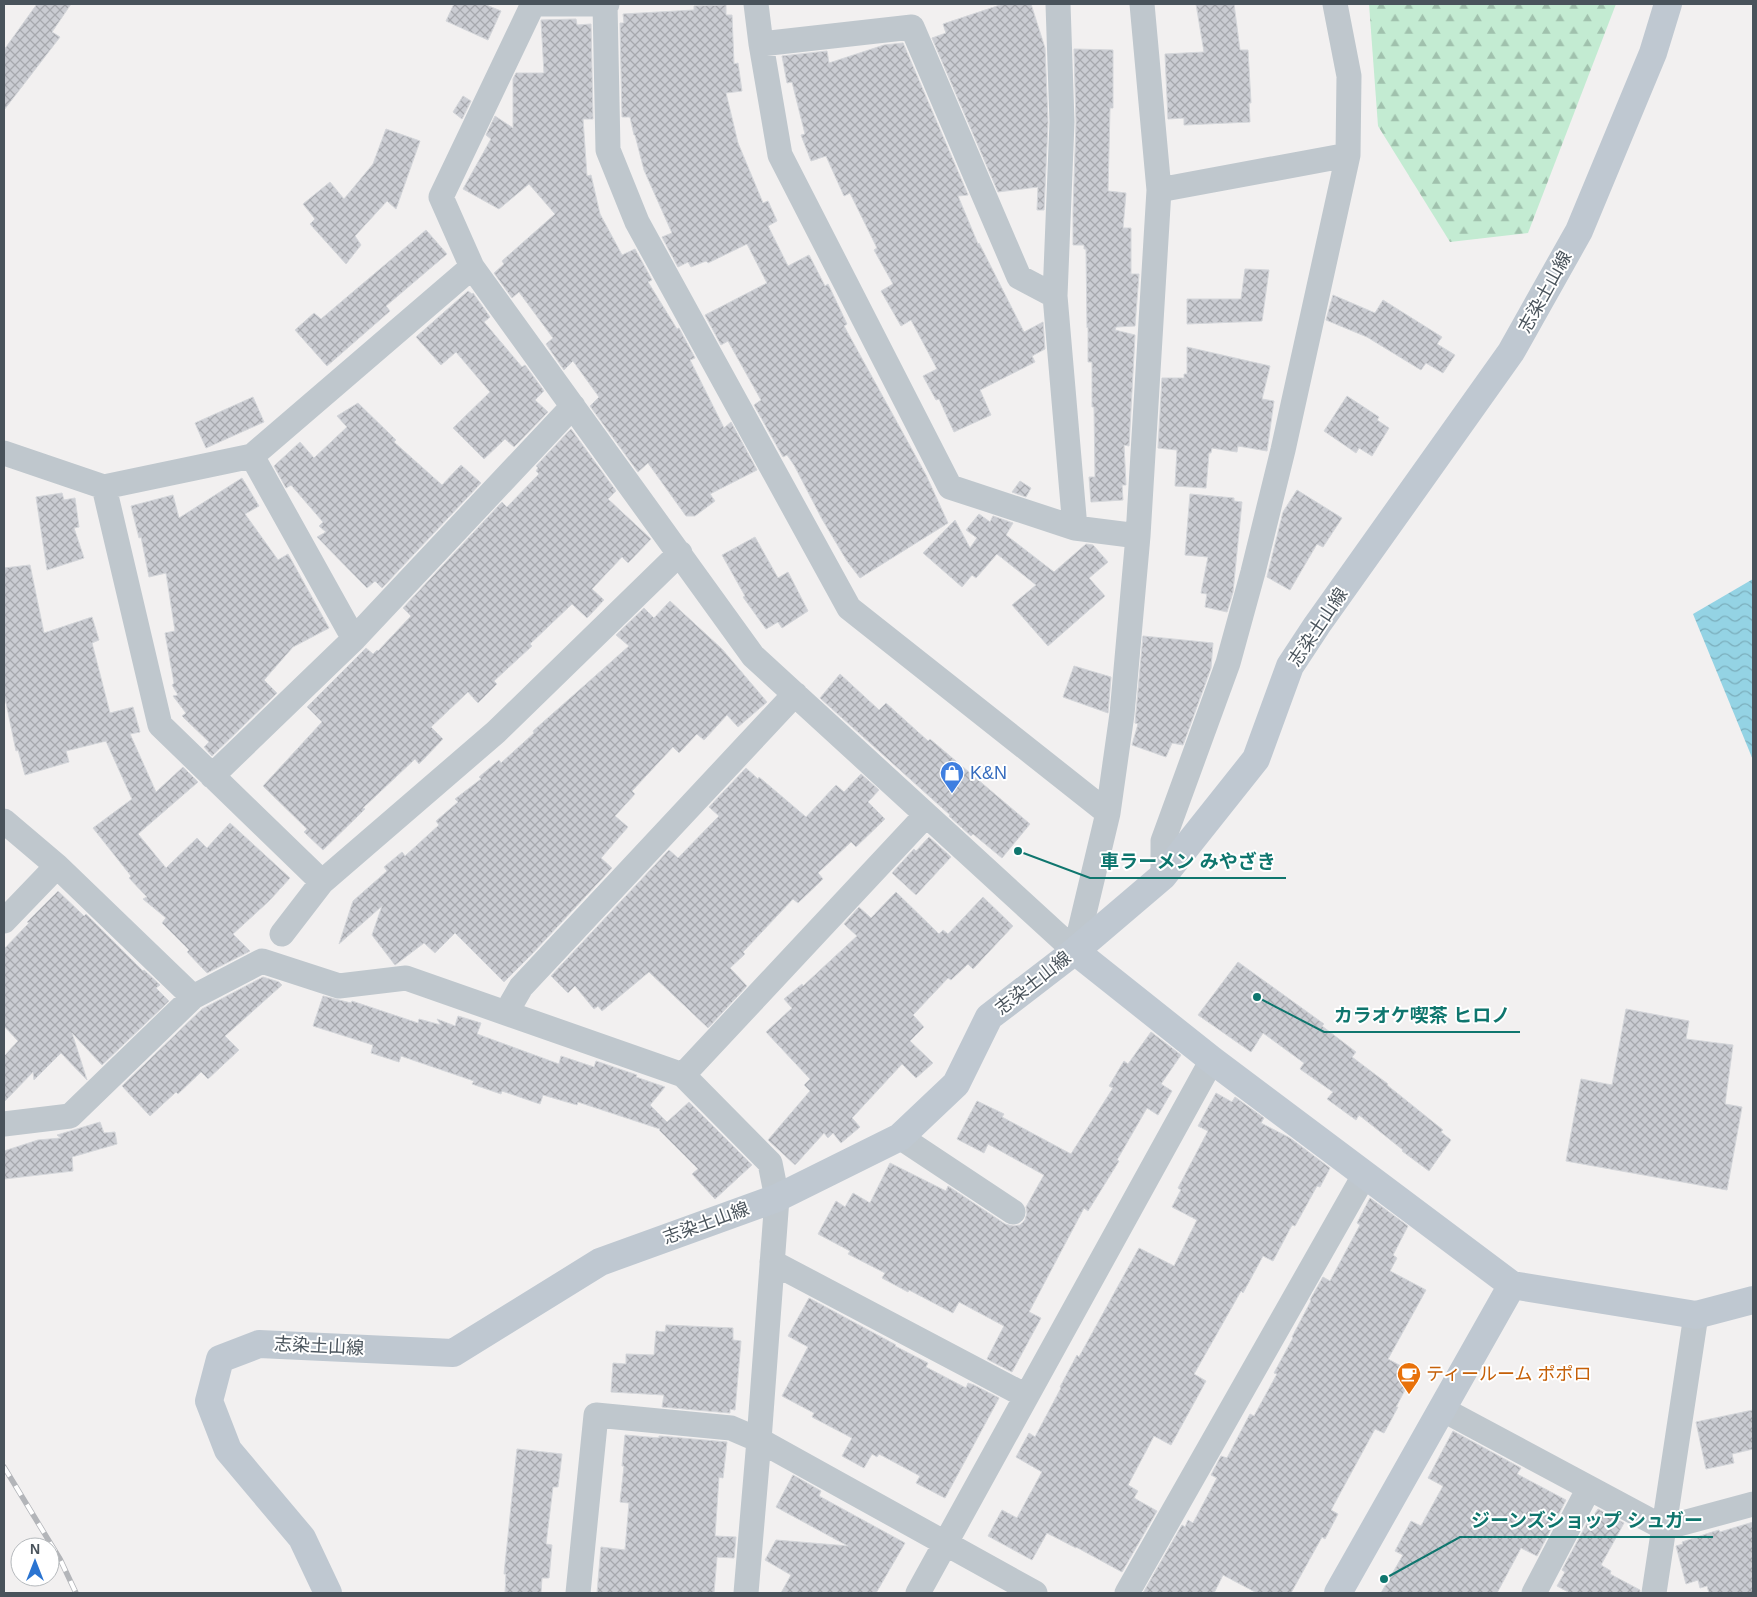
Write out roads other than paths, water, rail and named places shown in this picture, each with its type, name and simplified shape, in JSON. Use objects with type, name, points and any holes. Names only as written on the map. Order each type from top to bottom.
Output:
[{"type":"main road","name":"志染土山線","points":[[328,1593],[302,1538],[228,1450],[209,1401],[220,1359],[259,1344],[453,1353],[600,1262],[777,1198],[900,1137],[956,1084],[990,1017],[1075,951],[1163,876],[1256,758],[1290,666],[1511,352],[1579,231],[1653,54],[1668,4]]},
{"type":"main road","points":[[1075,951],[1212,1060],[1512,1284],[1696,1315],[1753,1300]]},
{"type":"main road","points":[[1338,1593],[1512,1284]]},
{"type":"street","points":[[1108,813],[850,608],[637,222],[611,159],[608,150],[606,4],[533,4],[441,197],[472,267],[753,656],[1075,951],[1108,813],[1122,714],[1138,536],[1160,190],[1142,4]]},
{"type":"street","points":[[756,4],[780,155],[950,487],[1075,528],[1138,536]]},
{"type":"street","points":[[1058,4],[1062,122],[1055,296],[1075,528]]},
{"type":"street","points":[[1163,876],[1163,841],[1228,663],[1253,572],[1283,450],[1348,155],[1349,76],[1335,4]]},
{"type":"street","points":[[761,44],[912,27],[1020,278],[1055,296]]},
{"type":"street","points":[[1160,190],[1348,155]]},
{"type":"street","points":[[4,453],[104,487],[252,456],[472,267]]},
{"type":"street","points":[[212,776],[354,640],[573,406]]},
{"type":"street","points":[[252,456],[354,640]]},
{"type":"street","points":[[104,487],[160,726],[322,882]]},
{"type":"street","points":[[282,934],[322,882],[496,732],[680,554]]},
{"type":"street","points":[[506,1013],[521,987],[795,694]]},
{"type":"street","points":[[683,1075],[926,815]]},
{"type":"street","points":[[4,821],[56,866],[193,997]]},
{"type":"street","points":[[4,921],[56,866]]},
{"type":"street","points":[[4,1124],[70,1116],[193,997],[262,961],[339,986],[406,978],[683,1075],[770,1163],[777,1198],[746,1593]]},
{"type":"street","points":[[918,1593],[1212,1060]]},
{"type":"street","points":[[900,1137],[1013,1212]]},
{"type":"street","points":[[1128,1593],[1365,1174]]},
{"type":"street","points":[[772,1262],[1026,1396]]},
{"type":"street","points":[[1654,1593],[1696,1315]]},
{"type":"street","points":[[1442,1409],[1664,1528],[1753,1504]]},
{"type":"street","points":[[578,1593],[596,1415],[731,1428],[759,1440],[1035,1593]]},
{"type":"street","points":[[1534,1593],[1590,1488]]},
{"type":"water","points":[[1753,579],[1753,760],[1693,614]]},
{"type":"railway","points":[[4,1467],[60,1559],[76,1593]]},
{"type":"place","name":"K&N","points":[[952,794]]},
{"type":"place","name":"車ラーメン みやざき","points":[[1018,851]]},
{"type":"place","name":"カラオケ喫茶 ヒロノ","points":[[1257,997]]},
{"type":"place","name":"ティールーム ポポロ","points":[[1409,1395]]},
{"type":"place","name":"ジーンズショップ シュガー","points":[[1384,1579]]}]
